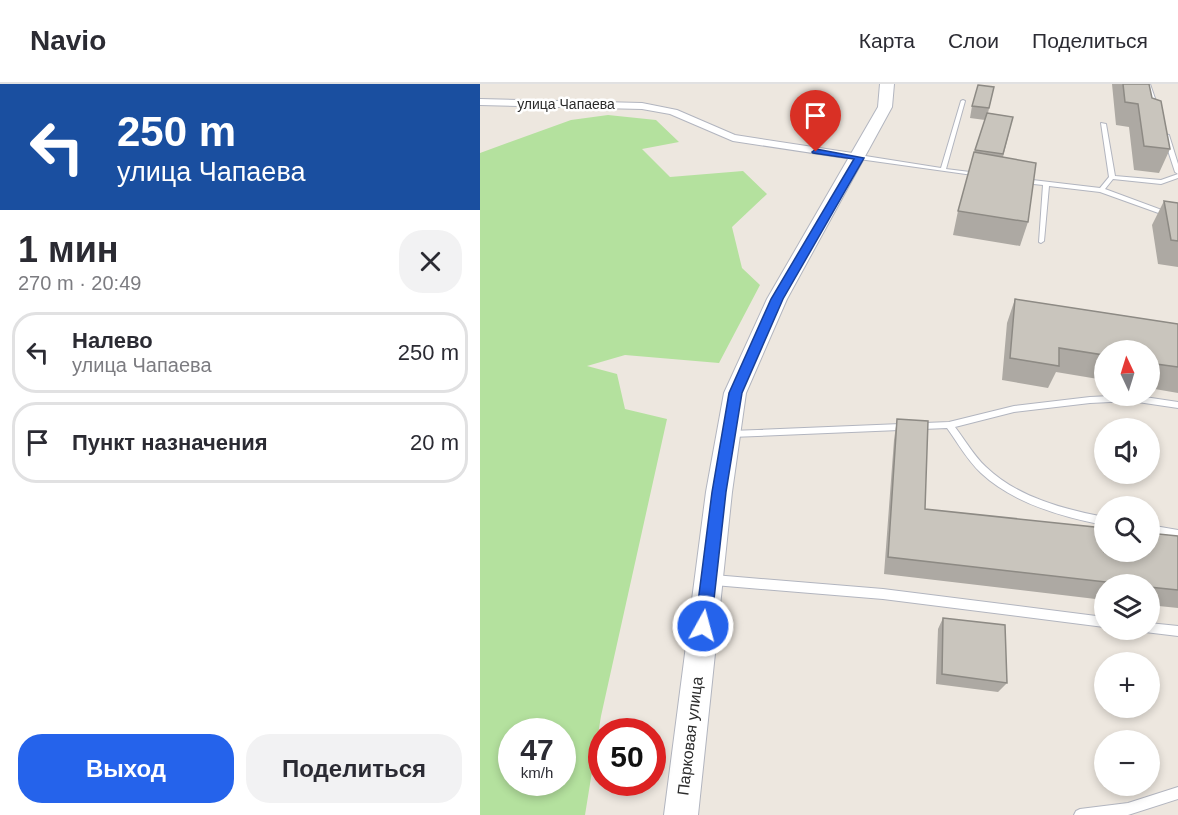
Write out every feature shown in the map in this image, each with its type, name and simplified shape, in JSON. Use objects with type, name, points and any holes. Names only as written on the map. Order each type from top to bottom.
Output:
[{"type":"main road","name":"Парковая улица","points":[[681,815],[709,579],[735,393],[777,299],[859,158],[885,107],[887,84]]},
{"type":"street","name":"улица Чапаева","points":[[480,102],[511,105],[585,101],[640,106],[685,116],[714,133],[733,138],[859,158]]},
{"type":"lane","points":[[1149,84],[1160,117]]},
{"type":"lane","points":[[943,170],[963,101]]},
{"type":"lane","points":[[1101,190],[1112,177],[1103,124]]},
{"type":"lane","points":[[1163,128],[1178,171]]},
{"type":"lane","points":[[859,158],[988,176]]},
{"type":"lane","points":[[1112,177],[1161,182],[1178,176]]},
{"type":"lane","points":[[1011,179],[1101,190],[1178,218]]},
{"type":"lane","points":[[1041,241],[1046,184]]},
{"type":"lane","points":[[728,434],[949,425],[1014,410],[1090,400],[1131,398],[1178,405]]},
{"type":"lane","points":[[949,425],[983,470],[1017,493],[1080,517],[1094,519]]},
{"type":"lane","points":[[1160,531],[1178,534]]},
{"type":"lane","points":[[709,579],[883,594],[1094,621]]},
{"type":"lane","points":[[1160,629],[1178,631]]},
{"type":"lane","points":[[1080,815],[1128,808],[1178,793]]},
{"type":"green space","points":[[608,115],[656,120],[679,142],[642,149],[670,177],[743,171],[767,194],[732,227],[742,268],[760,285],[719,363],[625,355],[587,366],[617,374],[625,409],[667,419],[601,718],[588,718],[588,796],[585,815],[480,815],[480,153],[571,120]]},
{"type":"building","points":[[1123,84],[1149,84],[1152,98],[1161,101],[1170,149],[1144,146],[1138,104],[1125,102]]},
{"type":"building","points":[[978,85],[994,87],[989,108],[972,106]]},
{"type":"building","points":[[987,113],[1013,117],[1003,154],[975,150]]},
{"type":"building","points":[[974,152],[1036,163],[1028,222],[958,211]]},
{"type":"building","points":[[1164,201],[1178,203],[1178,241],[1171,240]]},
{"type":"building","points":[[1015,299],[1178,324],[1178,367],[1160,365],[1160,340],[1094,340],[1094,353],[1059,348],[1059,366],[1010,358]]},
{"type":"building","points":[[897,419],[928,421],[925,509],[1094,527],[1094,562],[1160,562],[1160,534],[1178,536],[1178,590],[1160,588],[1160,574],[1094,574],[1094,581],[888,557]]},
{"type":"building","points":[[943,618],[1005,625],[1007,683],[942,674]]},
{"type":"route","points":[[703,626],[719,492],[735,393],[777,299],[859,158],[816,152]]}]
